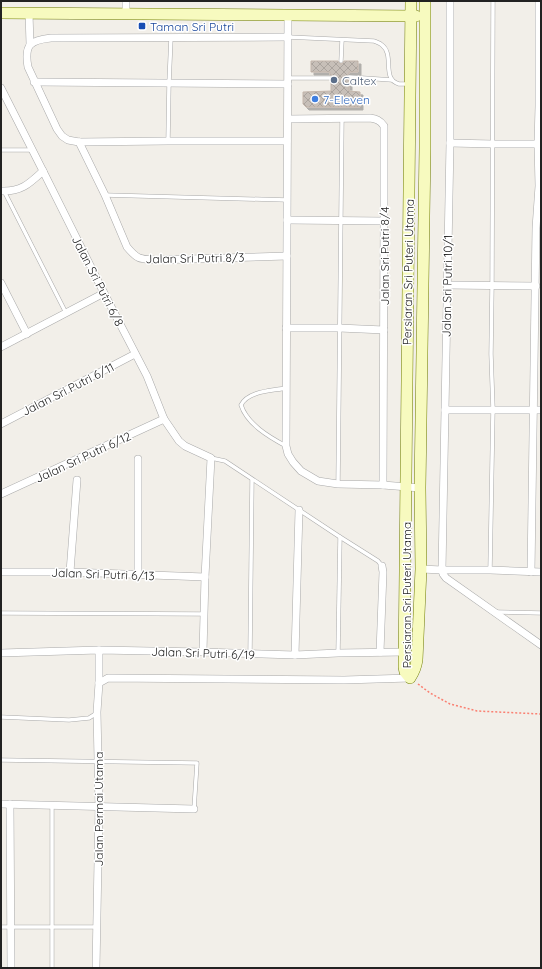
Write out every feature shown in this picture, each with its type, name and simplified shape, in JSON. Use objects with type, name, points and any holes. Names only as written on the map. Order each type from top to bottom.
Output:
[{"type":"street","points":[[126,1],[126,14]]},
{"type":"street","name":"Persiaran Sri Puteri Utama","points":[[411,1],[404,652],[405,672],[410,678],[415,670],[417,660],[420,569],[425,148],[425,1]]},
{"type":"street","name":"Jalan Sri Putri 10/1","points":[[442,570],[450,143],[450,1]]},
{"type":"street","points":[[531,572],[538,410],[536,286],[540,186],[539,1]]},
{"type":"street","points":[[1,13],[425,17]]},
{"type":"street","points":[[29,13],[30,44],[27,50],[26,58],[28,67],[54,123],[62,136],[68,140],[79,142],[287,141]]},
{"type":"street","points":[[288,15],[286,328],[286,446],[288,454],[301,470],[318,481],[338,484],[420,488]]},
{"type":"street","points":[[30,44],[36,40],[51,38],[288,37]]},
{"type":"street","points":[[34,82],[169,83],[288,81]]},
{"type":"street","name":"Jalan Sri Putri 6/8","points":[[2,92],[33,150],[150,382],[164,419],[179,441],[185,446],[211,458]]},
{"type":"street","name":"Jalan Sri Putri 8/4","points":[[288,119],[375,119],[381,121],[384,126],[383,485]]},
{"type":"street","name":"Jalan Sri Putri 8/3","points":[[79,142],[105,195],[127,247],[138,259],[156,260],[287,256]]},
{"type":"street","points":[[450,143],[539,144]]},
{"type":"street","points":[[3,191],[12,191],[23,187],[43,171]]},
{"type":"street","points":[[287,220],[384,221]]},
{"type":"street","points":[[1,283],[27,334]]},
{"type":"street","points":[[447,285],[536,286]]},
{"type":"street","points":[[1,347],[104,293]]},
{"type":"street","points":[[286,328],[384,330]]},
{"type":"street","name":"Jalan Sri Putri 6/11","points":[[1,424],[136,354]]},
{"type":"street","points":[[445,410],[538,410]]},
{"type":"street","name":"Jalan Sri Putri 6/12","points":[[1,494],[164,419]]},
{"type":"street","points":[[203,652],[211,458]]},
{"type":"street","points":[[138,459],[138,574]]},
{"type":"street","points":[[70,572],[78,480]]},
{"type":"street","points":[[295,655],[298,510]]},
{"type":"street","points":[[380,652],[382,566]]},
{"type":"street","points":[[420,569],[541,572]]},
{"type":"street","points":[[442,570],[446,578],[541,645]]},
{"type":"street","name":"Jalan Sri Putri 6/13","points":[[1,572],[70,572],[205,577]]},
{"type":"street","name":"Jalan Sri Putri 6/19","points":[[1,652],[99,650],[295,655],[404,652]]},
{"type":"street","name":"Jalan Permai Utama","points":[[96,968],[99,807],[99,650]]},
{"type":"street","points":[[99,683],[108,678],[344,680],[410,678]]},
{"type":"street","points":[[1,804],[194,809]]},
{"type":"street","points":[[10,804],[10,968]]},
{"type":"lane","points":[[490,570],[493,409],[491,354],[493,1]]},
{"type":"lane","points":[[288,37],[374,41],[383,46],[389,56],[389,74],[392,80]]},
{"type":"lane","points":[[168,141],[171,38]]},
{"type":"lane","points":[[341,61],[342,40]]},
{"type":"lane","points":[[288,81],[330,78]]},
{"type":"lane","points":[[349,78],[392,80],[399,84],[410,84]]},
{"type":"lane","points":[[338,484],[342,118]]},
{"type":"lane","points":[[1,150],[33,150]]},
{"type":"lane","points":[[3,191],[66,313]]},
{"type":"lane","points":[[105,195],[287,200]]},
{"type":"lane","points":[[286,388],[252,394],[243,401],[241,405],[245,415],[257,427],[270,437],[286,446]]},
{"type":"lane","points":[[211,458],[225,461],[382,566]]},
{"type":"lane","points":[[250,654],[252,480]]},
{"type":"lane","points":[[338,653],[340,538]]},
{"type":"lane","points":[[496,612],[541,613]]},
{"type":"lane","points":[[1,613],[204,614]]},
{"type":"lane","points":[[1,717],[69,720],[89,718],[98,712]]},
{"type":"lane","points":[[1,760],[197,763],[194,809]]},
{"type":"lane","points":[[52,806],[52,968]]},
{"type":"lane","points":[[1,927],[97,927]]},
{"type":"path","points":[[410,678],[430,693],[450,704],[477,711],[541,714]]},
{"type":"building","points":[[311,61],[338,61],[341,64],[344,61],[358,61],[358,72],[349,72],[346,77],[349,80],[349,91],[360,92],[360,107],[306,107],[303,104],[303,92],[331,91],[331,81],[333,81],[334,78],[333,75],[330,75],[330,72],[311,72]]},
{"type":"place","name":"Taman Sri Putri","points":[[142,26]]},
{"type":"place","name":"Caltex","points":[[334,80]]},
{"type":"place","name":"7-Eleven","points":[[315,99]]}]
